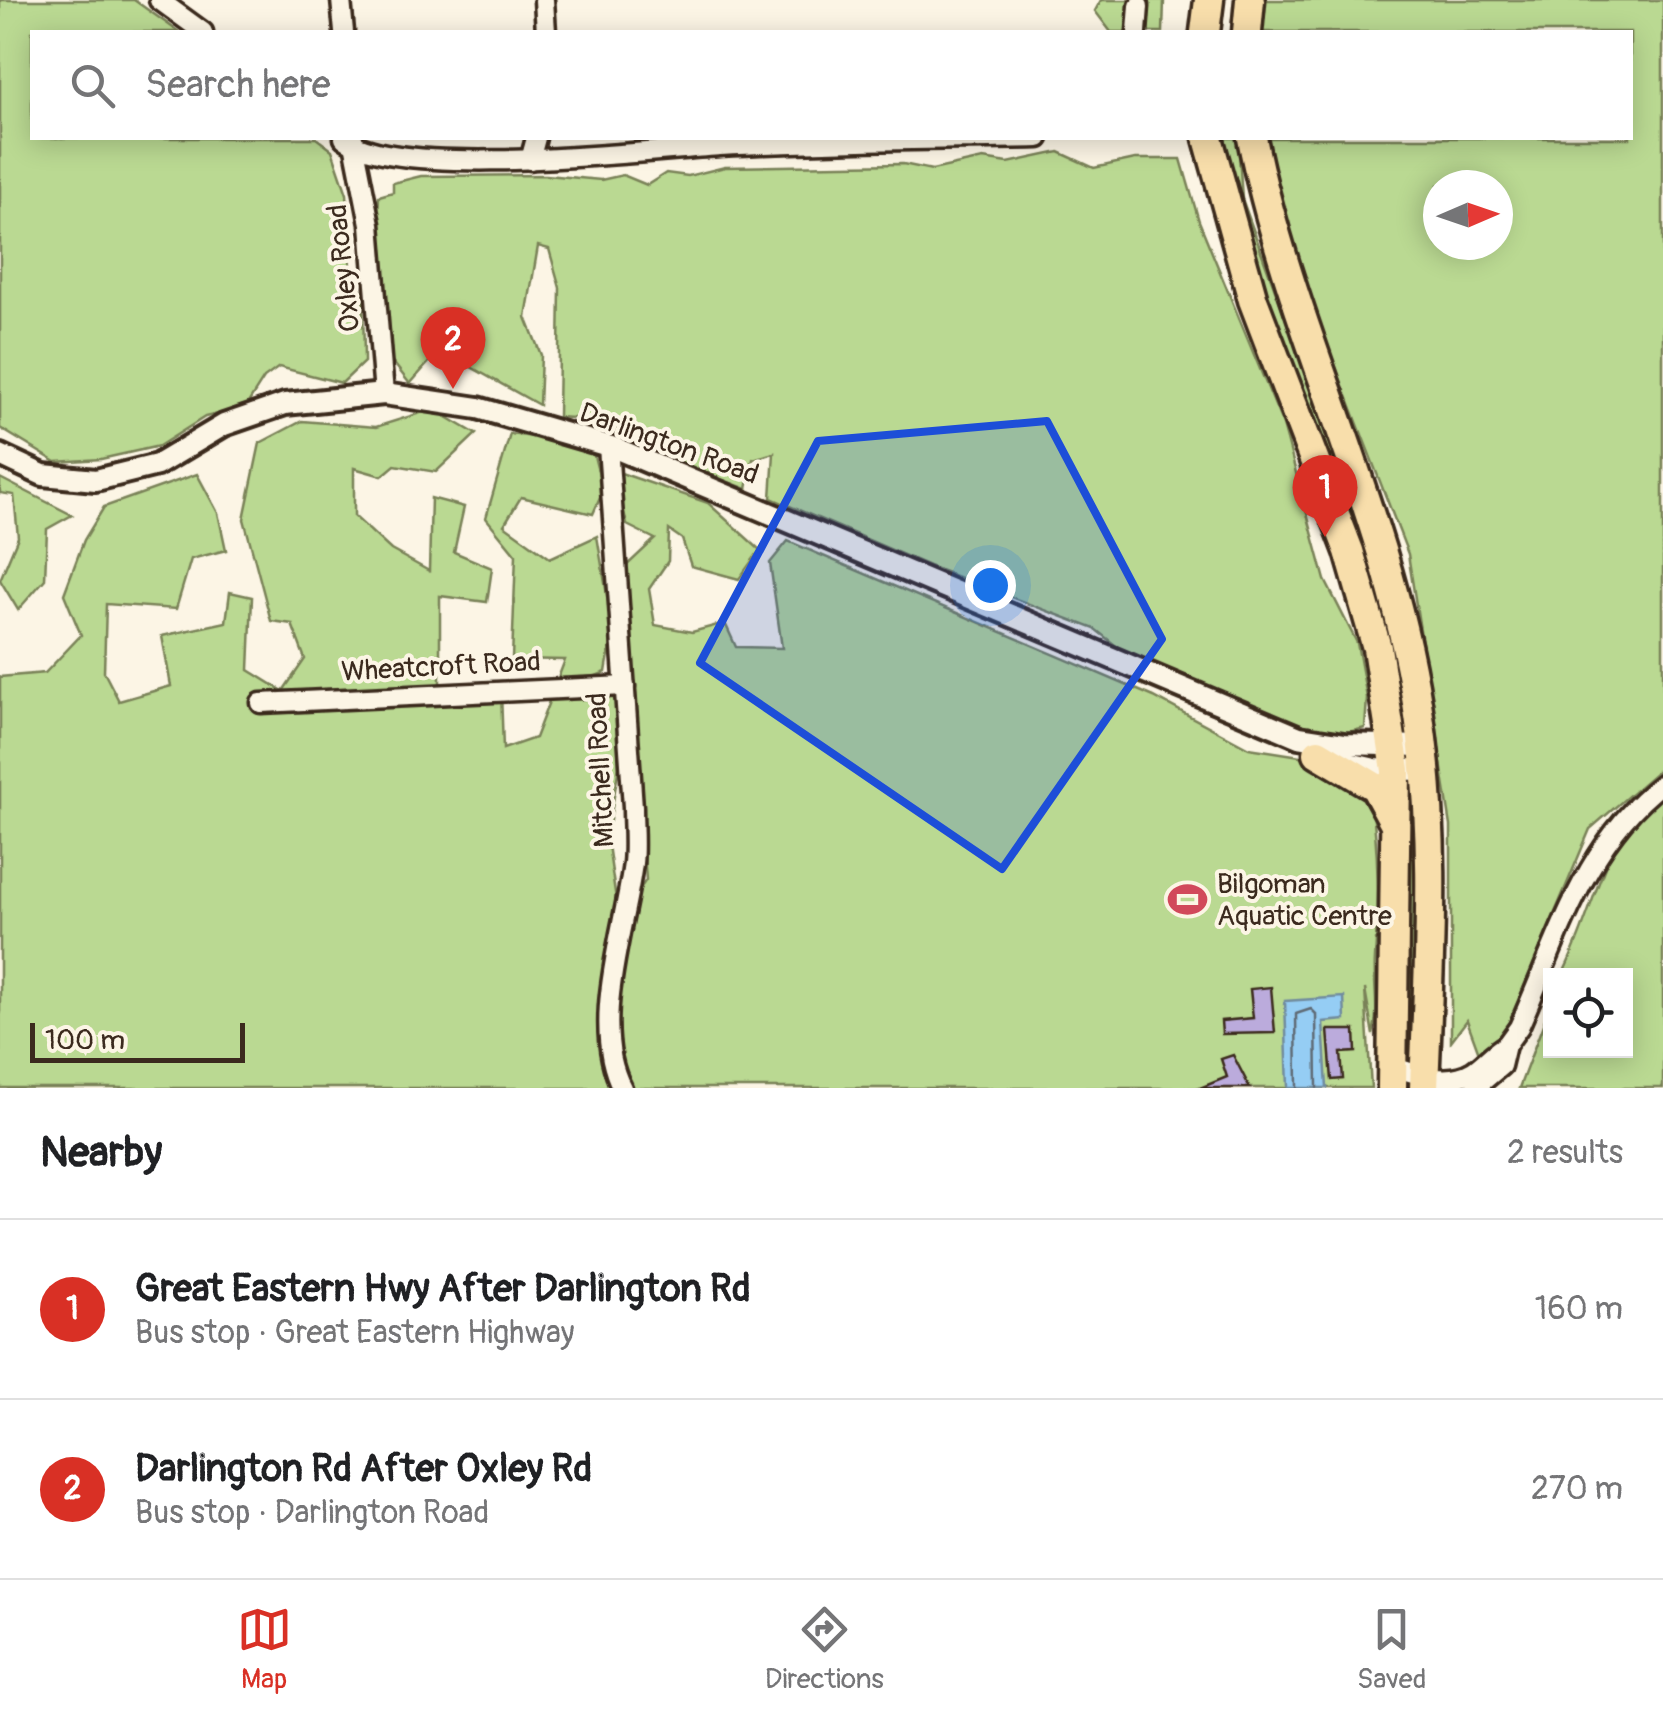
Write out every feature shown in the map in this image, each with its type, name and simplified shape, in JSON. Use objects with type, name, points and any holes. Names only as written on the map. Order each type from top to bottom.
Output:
[{"type":"highway","points":[[1205,30],[1209,0]]},
{"type":"highway","points":[[1247,30],[1250,0]]},
{"type":"highway","points":[[1209,140],[1253,300],[1349,550],[1377,648],[1394,758],[1397,828],[1393,1077]]},
{"type":"highway","points":[[1252,140],[1270,218],[1374,534],[1417,700],[1433,852],[1424,1082]]},
{"type":"highway","points":[[1309,745],[1375,787],[1397,828]]},
{"type":"street","points":[[159,0],[200,30]]},
{"type":"street","points":[[342,0],[344,30]]},
{"type":"street","points":[[544,0],[546,30]]},
{"type":"street","points":[[1137,30],[1140,6]]},
{"type":"street","points":[[351,140],[400,156],[530,160],[720,146],[959,140]]},
{"type":"street","name":"Oxley Road","points":[[351,140],[370,224],[384,394]]},
{"type":"street","points":[[530,160],[535,140]]},
{"type":"street","name":"Darlington Road","points":[[0,455],[43,475],[96,480],[157,465],[224,425],[285,404],[384,394],[478,408],[608,446],[812,528],[1350,764],[1424,758]]},
{"type":"street","name":"Mitchell Road","points":[[608,446],[634,861],[618,938],[609,1022],[612,1064],[622,1088]]},
{"type":"street","name":"Wheatcroft Road","points":[[261,703],[625,686]]},
{"type":"street","points":[[1393,1077],[1424,1082],[1456,1078],[1475,1070],[1506,1045],[1519,1027],[1599,848],[1632,806],[1663,783]]},
{"type":"street","points":[[1474,1088],[1501,1066],[1506,1045]]},
{"type":"highlighted area","points":[[1047,421],[1162,639],[1002,869],[700,663],[818,441]]},
{"type":"green space","points":[[0,0],[134,0],[176,30],[30,30],[30,140],[319,140],[332,150],[347,194],[351,274],[363,293],[364,362],[342,383],[279,367],[264,378],[245,408],[205,417],[159,446],[101,459],[56,462],[0,428]]},
{"type":"green space","points":[[1101,0],[1164,0],[1163,30],[1109,30],[1095,11]]},
{"type":"green space","points":[[1264,0],[1663,0],[1663,766],[1590,829],[1504,1034],[1479,1053],[1467,1020],[1451,1041],[1451,826],[1408,554],[1303,282],[1269,157],[1268,140],[1633,140],[1633,30],[1262,30]]},
{"type":"green space","points":[[1220,140],[1238,140],[1242,199],[1364,534],[1356,541],[1228,186]]},
{"type":"green space","points":[[1059,152],[1094,168],[1135,159],[1181,159],[1199,221],[1283,425],[1325,580],[1357,643],[1367,698],[1365,728],[1333,736],[1288,720],[1134,660],[1095,629],[929,566],[771,498],[774,453],[753,459],[747,489],[617,441],[617,421],[558,417],[560,288],[549,249],[538,246],[526,317],[541,355],[539,405],[462,362],[444,365],[443,332],[430,361],[410,384],[388,356],[378,215],[379,196],[393,192],[393,183],[421,176],[546,175],[601,180],[623,175],[647,185],[666,173],[688,176],[725,167],[903,164],[932,170],[983,159],[1008,163]]},
{"type":"green space","points":[[433,409],[476,434],[436,472],[395,465],[382,476],[354,468],[354,516],[391,550],[429,571],[431,498],[464,507],[454,552],[492,568],[487,602],[440,596],[440,688],[501,692],[503,749],[535,738],[565,660],[512,659],[516,555],[486,518],[510,434],[591,444],[603,491],[593,514],[521,497],[504,525],[550,558],[597,536],[613,630],[606,672],[581,682],[618,687],[619,766],[607,838],[619,920],[646,880],[623,569],[655,539],[627,525],[615,471],[708,503],[760,550],[739,579],[691,566],[682,539],[669,530],[668,561],[649,589],[655,625],[692,632],[725,623],[736,647],[782,648],[770,563],[788,541],[1154,697],[1249,748],[1319,759],[1371,795],[1378,896],[1373,1035],[1365,989],[1371,1088],[0,1088],[0,677],[45,673],[81,635],[64,594],[84,540],[104,507],[197,474],[218,513],[226,550],[191,559],[176,609],[106,604],[104,672],[119,701],[171,686],[162,636],[226,622],[230,592],[252,597],[249,670],[283,691],[305,659],[292,624],[271,621],[244,519],[260,443],[302,421],[376,427]]},
{"type":"green space","points":[[0,478],[72,515],[47,529],[45,579],[18,610],[0,580],[18,537],[14,495],[0,493]]},
{"type":"green space","points":[[1663,794],[1663,1088],[1519,1088],[1543,1025],[1543,1058],[1633,1058],[1633,968],[1565,968],[1616,842],[1626,824]]},
{"type":"green space","points":[[1415,841],[1423,853],[1414,1035],[1406,998],[1405,940]]},
{"type":"water","points":[[1344,997],[1345,1020],[1323,1022],[1327,1088],[1288,1088],[1285,1001]]},
{"type":"building","points":[[1271,987],[1275,1033],[1222,1034],[1221,1021],[1253,1018],[1250,989]]},
{"type":"building","points":[[1328,1030],[1355,1030],[1356,1052],[1341,1053],[1343,1079],[1332,1080]]},
{"type":"building","points":[[1233,1055],[1250,1088],[1200,1088],[1227,1077],[1221,1059]]},
{"type":"place","name":"Darlington Rd After Oxley Rd","points":[[453,389]]},
{"type":"place","name":"Great Eastern Hwy After Darlington Rd","points":[[1325,537]]},
{"type":"place","name":"Bilgoman Aquatic Centre","points":[[1187,900]]}]
